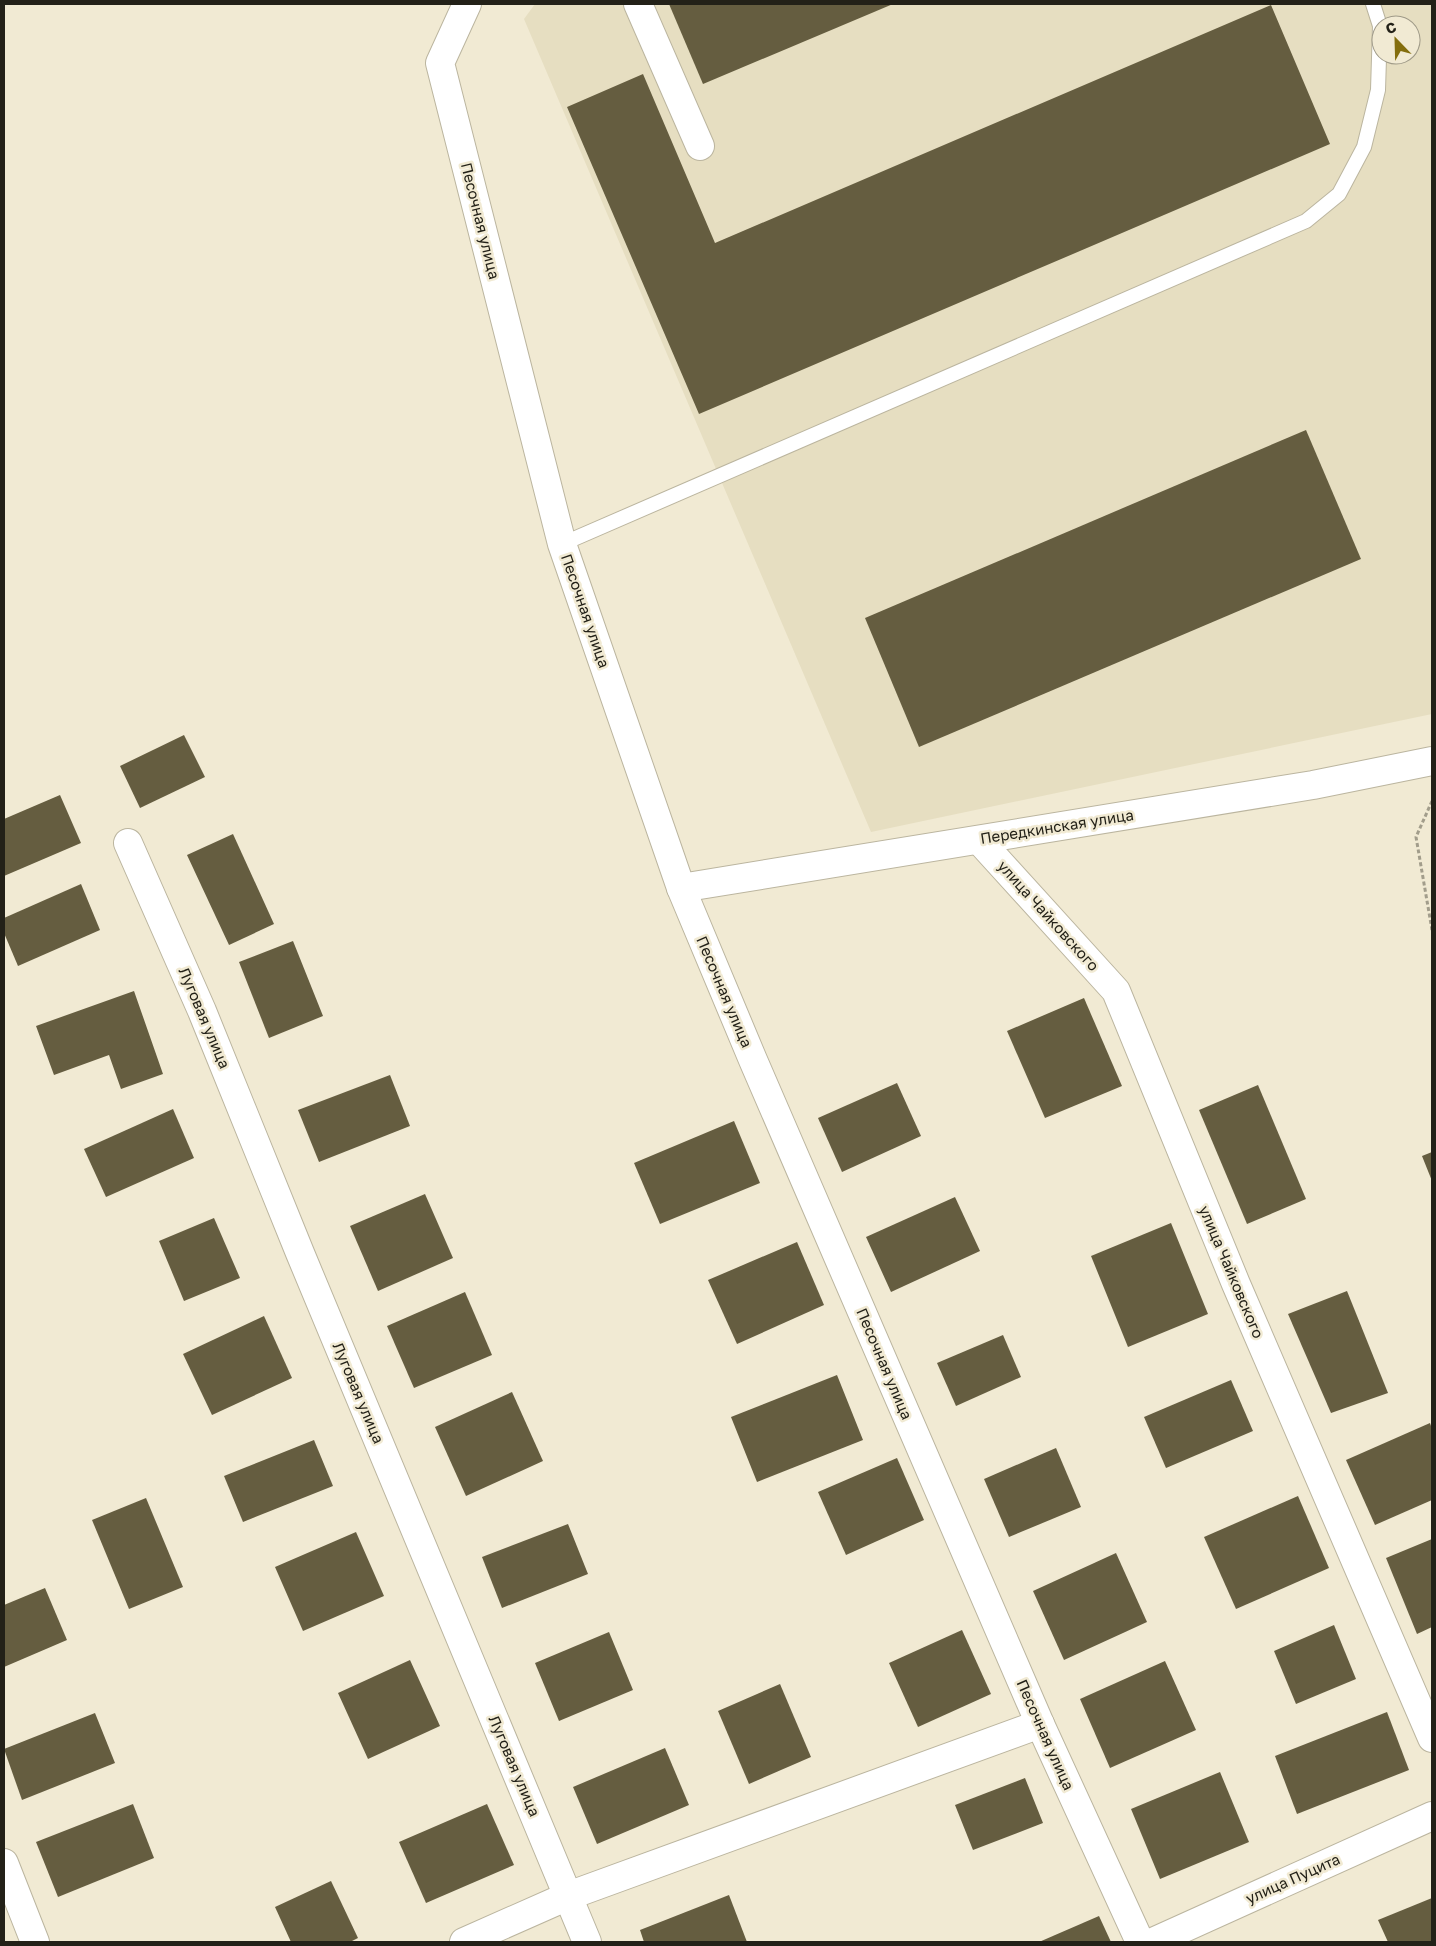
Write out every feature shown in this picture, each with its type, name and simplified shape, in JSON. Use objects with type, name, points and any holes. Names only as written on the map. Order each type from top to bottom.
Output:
[{"type":"street","name":"Песочная улица","points":[[467,4],[440,63],[562,544],[681,888],[753,1060],[1040,1724],[1140,1942]]},
{"type":"street","points":[[638,4],[700,146]]},
{"type":"street","name":"Передкинская улица","points":[[681,888],[1313,784],[1432,761]]},
{"type":"street","name":"улица Чайковского","points":[[979,840],[1116,991],[1236,1284],[1432,1738]]},
{"type":"street","name":"Луговая улица","points":[[128,844],[202,1011],[300,1253],[587,1942]]},
{"type":"street","points":[[464,1942],[568,1896],[1040,1724]]},
{"type":"street","name":"улица Пуцита","points":[[1153,1942],[1432,1816]]},
{"type":"street","points":[[4,1863],[35,1942]]},
{"type":"lane","points":[[562,544],[1306,221],[1339,194],[1364,147],[1378,90],[1380,26],[1373,4]]},
{"type":"path","points":[[1432,802],[1416,837],[1432,930]]},
{"type":"shaded area","points":[[535,4],[1432,4],[1432,714],[871,832],[524,19]]},
{"type":"building","points":[[669,4],[893,4],[703,84]]},
{"type":"building","points":[[1271,5],[1330,144],[699,414],[567,107],[643,74],[715,243]]},
{"type":"building","points":[[1306,430],[1361,559],[919,747],[865,618]]},
{"type":"building","points":[[184,735],[205,777],[140,808],[120,766]]},
{"type":"building","points":[[60,795],[81,843],[4,876],[4,819]]},
{"type":"building","points":[[233,834],[274,924],[229,945],[187,855]]},
{"type":"building","points":[[81,884],[100,930],[18,966],[4,933],[4,918]]},
{"type":"building","points":[[293,941],[323,1016],[269,1038],[239,962]]},
{"type":"building","points":[[134,991],[163,1074],[121,1089],[109,1055],[54,1075],[36,1026]]},
{"type":"building","points":[[1084,998],[1122,1086],[1045,1118],[1007,1031]]},
{"type":"building","points":[[390,1075],[410,1126],[319,1162],[298,1110]]},
{"type":"building","points":[[897,1083],[921,1136],[842,1172],[818,1118]]},
{"type":"building","points":[[1258,1085],[1306,1199],[1247,1224],[1199,1110]]},
{"type":"building","points":[[173,1109],[194,1158],[106,1197],[84,1149]]},
{"type":"building","points":[[734,1121],[760,1183],[660,1224],[634,1163]]},
{"type":"building","points":[[1432,1152],[1432,1181],[1422,1156]]},
{"type":"building","points":[[425,1194],[453,1258],[378,1291],[350,1226]]},
{"type":"building","points":[[955,1197],[980,1251],[891,1292],[866,1237]]},
{"type":"building","points":[[214,1218],[240,1278],[184,1301],[159,1241]]},
{"type":"building","points":[[1171,1223],[1208,1314],[1128,1347],[1091,1256]]},
{"type":"building","points":[[797,1242],[824,1305],[737,1344],[708,1280]]},
{"type":"building","points":[[1347,1291],[1388,1393],[1331,1413],[1288,1314]]},
{"type":"building","points":[[465,1292],[492,1355],[414,1388],[387,1326]]},
{"type":"building","points":[[264,1316],[292,1378],[212,1415],[183,1354]]},
{"type":"building","points":[[1003,1335],[1021,1377],[956,1406],[937,1363]]},
{"type":"building","points":[[837,1375],[863,1440],[757,1482],[731,1417]]},
{"type":"building","points":[[1231,1380],[1253,1431],[1166,1468],[1144,1417]]},
{"type":"building","points":[[512,1392],[543,1461],[466,1496],[435,1427]]},
{"type":"building","points":[[1430,1423],[1432,1429],[1432,1500],[1375,1525],[1346,1460]]},
{"type":"building","points":[[314,1440],[333,1486],[243,1522],[224,1476]]},
{"type":"building","points":[[1056,1448],[1081,1507],[1009,1537],[984,1479]]},
{"type":"building","points":[[897,1458],[924,1520],[846,1555],[818,1492]]},
{"type":"building","points":[[1298,1496],[1329,1568],[1236,1609],[1204,1537]]},
{"type":"building","points":[[146,1498],[183,1587],[129,1609],[92,1520]]},
{"type":"building","points":[[568,1524],[588,1574],[502,1608],[482,1557]]},
{"type":"building","points":[[356,1532],[384,1596],[303,1631],[275,1567]]},
{"type":"building","points":[[1432,1539],[1432,1627],[1417,1634],[1386,1558]]},
{"type":"building","points":[[1116,1553],[1147,1622],[1064,1660],[1033,1591]]},
{"type":"building","points":[[45,1588],[67,1640],[4,1667],[4,1605]]},
{"type":"building","points":[[1334,1625],[1356,1679],[1296,1704],[1274,1651]]},
{"type":"building","points":[[962,1630],[991,1694],[918,1727],[889,1663]]},
{"type":"building","points":[[609,1632],[633,1690],[559,1721],[535,1663]]},
{"type":"building","points":[[410,1660],[440,1726],[368,1759],[338,1693]]},
{"type":"building","points":[[1165,1661],[1196,1730],[1110,1768],[1080,1699]]},
{"type":"building","points":[[780,1684],[811,1757],[749,1784],[718,1711]]},
{"type":"building","points":[[1387,1712],[1409,1770],[1297,1814],[1275,1756]]},
{"type":"building","points":[[95,1713],[115,1763],[22,1800],[4,1749]]},
{"type":"building","points":[[665,1748],[689,1805],[597,1844],[573,1787]]},
{"type":"building","points":[[1220,1772],[1249,1842],[1160,1879],[1131,1809]]},
{"type":"building","points":[[1025,1778],[1043,1823],[973,1850],[955,1805]]},
{"type":"building","points":[[133,1804],[154,1858],[58,1897],[36,1842]]},
{"type":"building","points":[[487,1804],[514,1865],[426,1903],[399,1842]]},
{"type":"building","points":[[331,1881],[358,1938],[350,1942],[291,1942],[275,1907]]},
{"type":"building","points":[[729,1895],[747,1942],[644,1942],[640,1930]]},
{"type":"building","points":[[1432,1898],[1432,1942],[1388,1942],[1378,1920]]},
{"type":"building","points":[[1099,1916],[1111,1942],[1039,1942]]}]
